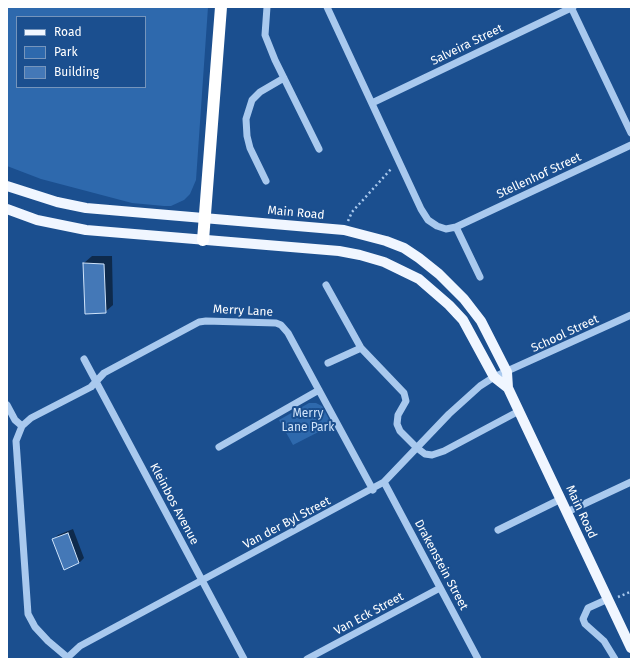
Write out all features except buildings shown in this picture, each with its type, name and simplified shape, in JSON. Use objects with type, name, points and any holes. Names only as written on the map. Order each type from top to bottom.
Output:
[{"type":"highway","points":[[203,240],[221,7]]},
{"type":"main road","name":"Main Road","points":[[7,186],[57,202],[86,208],[344,230],[366,235],[404,248],[439,274],[464,299],[480,321],[507,372],[508,388],[631,648]]},
{"type":"main road","name":"Main Road","points":[[7,209],[37,220],[86,230],[339,251],[360,255],[400,269],[434,291],[463,320],[494,377],[508,388]]},
{"type":"street","points":[[267,7],[266,35],[284,78],[319,149]]},
{"type":"street","points":[[327,7],[398,160],[428,220],[437,226],[446,229],[456,227],[480,277]]},
{"type":"street","points":[[572,7],[631,133]]},
{"type":"street","name":"Salveira Street","points":[[372,103],[572,7]]},
{"type":"street","points":[[266,181],[250,148],[247,136],[246,119],[252,100],[260,92],[284,78]]},
{"type":"street","name":"Stellenhof Street","points":[[456,227],[631,145]]},
{"type":"street","points":[[326,285],[361,348],[404,392],[406,400],[398,415],[397,424],[400,430],[417,448],[425,454],[432,455],[444,451],[519,411]]},
{"type":"street","name":"School Street","points":[[494,377],[631,315]]},
{"type":"street","name":"Merry Lane","points":[[22,426],[31,418],[91,387],[104,373],[199,322],[270,322],[281,325],[288,333],[373,490]]},
{"type":"street","points":[[328,364],[361,348]]},
{"type":"street","name":"Kleinbos Avenue","points":[[84,359],[244,659]]},
{"type":"street","name":"Van der Byl Street","points":[[66,658],[80,646],[373,490],[384,482],[475,390],[494,377]]},
{"type":"street","points":[[219,447],[319,390]]},
{"type":"street","points":[[7,405],[14,420],[22,426],[18,434],[15,448],[28,614],[35,627],[66,658]]},
{"type":"street","name":"Drakenstein Street","points":[[384,482],[478,659]]},
{"type":"street","points":[[567,512],[631,482]]},
{"type":"street","points":[[498,530],[561,499]]},
{"type":"street","name":"Van Eck Street","points":[[307,659],[440,588]]},
{"type":"street","points":[[608,599],[588,608],[583,619],[585,624],[604,641],[614,659]]},
{"type":"path","points":[[344,230],[352,212],[384,179],[398,160]]},
{"type":"path","points":[[620,596],[630,592],[631,594]]},
{"type":"green space","points":[[7,7],[208,7],[196,180],[190,194],[184,200],[171,206],[132,203],[41,179],[7,166]]},
{"type":"green space","name":"Merry Lane Park","points":[[309,403],[316,403],[322,406],[332,425],[293,445],[279,420]]}]
